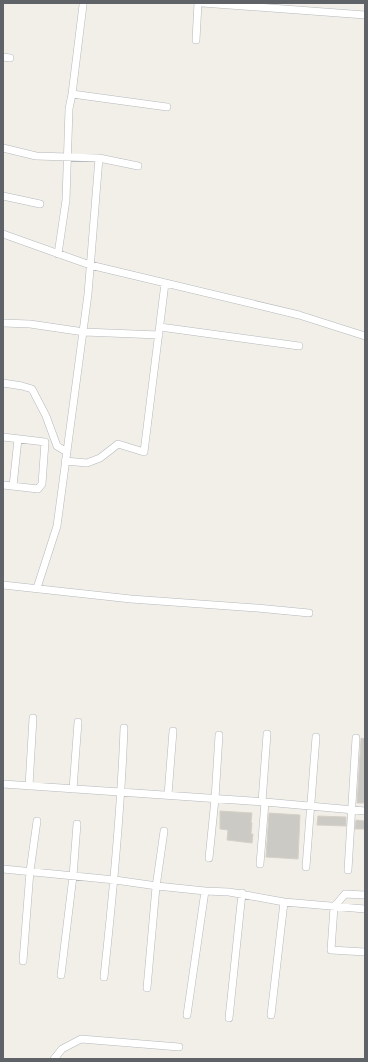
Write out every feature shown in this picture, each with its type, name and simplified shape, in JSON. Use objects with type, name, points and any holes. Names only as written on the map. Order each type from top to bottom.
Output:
[{"type":"street","points":[[196,40],[198,3]]},
{"type":"street","points":[[202,3],[365,15]]},
{"type":"street","points":[[58,254],[66,200],[69,109],[83,5]]},
{"type":"street","points":[[72,94],[167,107]]},
{"type":"street","points":[[3,148],[36,156],[99,158],[138,166]]},
{"type":"street","points":[[38,588],[57,526],[84,332],[99,158]]},
{"type":"street","points":[[3,196],[40,204]]},
{"type":"street","points":[[3,234],[90,265],[299,315],[365,336]]},
{"type":"street","points":[[65,461],[87,463],[100,458],[118,444],[144,452],[165,283]]},
{"type":"street","points":[[3,322],[30,324],[84,332],[159,336]]},
{"type":"street","points":[[160,327],[299,346]]},
{"type":"street","points":[[3,383],[32,389],[46,416],[57,446],[67,452]]},
{"type":"street","points":[[3,438],[45,442],[42,484],[38,489],[3,485]]},
{"type":"street","points":[[13,486],[18,439]]},
{"type":"street","points":[[3,585],[131,599],[309,613]]},
{"type":"street","points":[[29,786],[33,718]]},
{"type":"street","points":[[73,789],[78,722]]},
{"type":"street","points":[[104,977],[115,880],[124,728]]},
{"type":"street","points":[[168,795],[173,731]]},
{"type":"street","points":[[260,864],[268,734]]},
{"type":"street","points":[[208,858],[215,798],[219,735]]},
{"type":"street","points":[[306,867],[316,737]]},
{"type":"street","points":[[348,870],[356,738]]},
{"type":"street","points":[[3,784],[215,798],[365,811]]},
{"type":"street","points":[[23,961],[30,871],[37,821]]},
{"type":"street","points":[[61,975],[73,876],[77,824]]},
{"type":"street","points":[[147,988],[164,832]]},
{"type":"street","points":[[3,869],[205,891],[242,893],[284,902],[365,910]]},
{"type":"street","points":[[187,1015],[205,891]]},
{"type":"street","points":[[229,1018],[242,893]]},
{"type":"street","points":[[365,895],[345,894],[334,907],[331,950],[365,952]]},
{"type":"street","points":[[271,1015],[284,902]]},
{"type":"street","points":[[54,1059],[62,1049],[81,1039],[179,1047]]},
{"type":"building","points":[[361,738],[365,739],[365,803],[357,803]]},
{"type":"building","points":[[220,811],[252,813],[252,843],[227,840],[228,830],[220,829]]},
{"type":"building","points":[[269,813],[300,815],[298,859],[266,857]]},
{"type":"building","points":[[318,816],[346,817],[346,826],[317,825]]},
{"type":"building","points":[[356,820],[365,821],[365,829],[355,829]]}]
